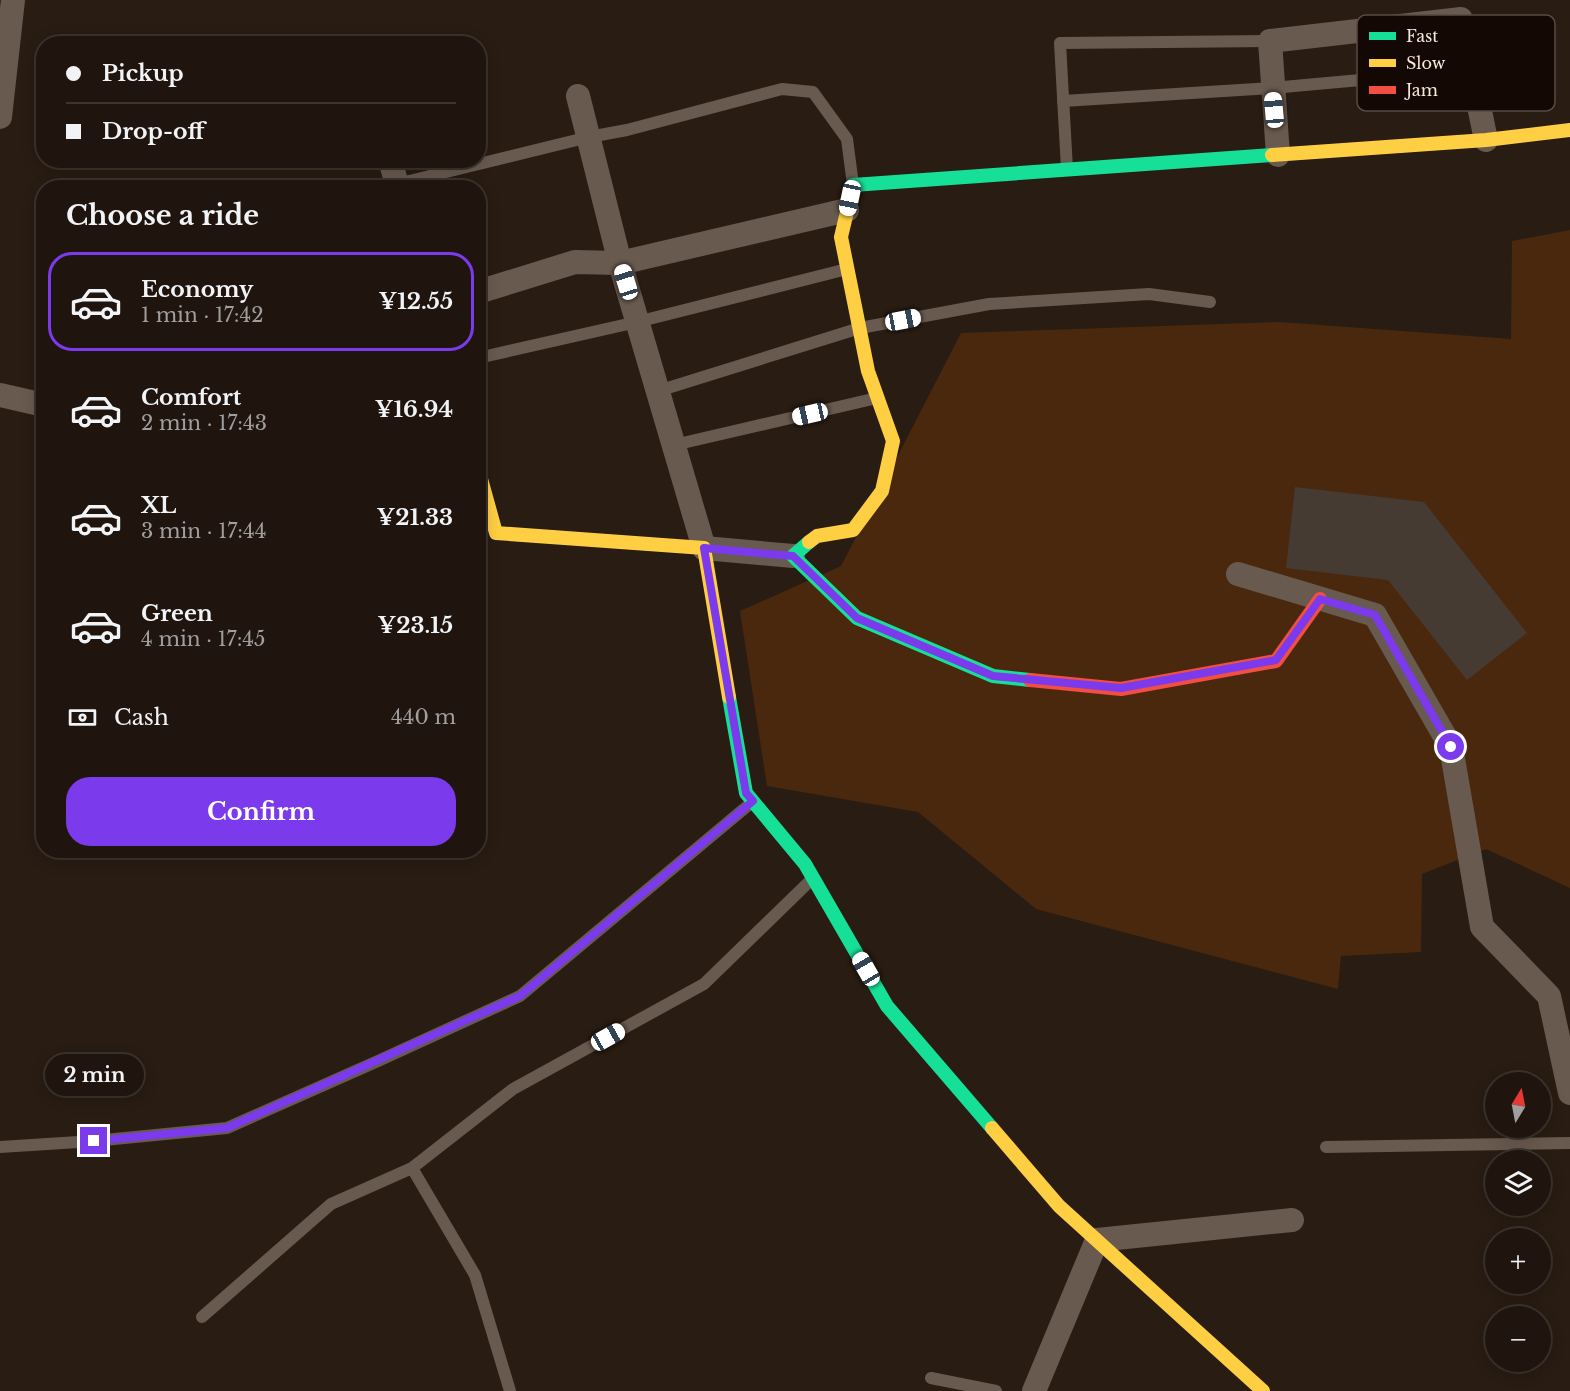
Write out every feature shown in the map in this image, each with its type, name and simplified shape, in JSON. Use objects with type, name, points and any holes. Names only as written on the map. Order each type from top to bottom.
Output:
[{"type":"street","points":[[0,117],[13,0]]},
{"type":"street","points":[[1278,155],[1270,41],[1357,31]]},
{"type":"street","points":[[578,96],[620,263],[704,548],[746,793],[805,864],[887,1006],[1059,1206],[1263,1391]]},
{"type":"street","points":[[1480,111],[1486,141]]},
{"type":"street","points":[[793,556],[817,536],[853,530],[882,491],[893,441],[868,371],[841,237],[853,185],[1486,141],[1570,130]]},
{"type":"street","points":[[486,290],[575,262],[620,263],[847,210]]},
{"type":"street","points":[[0,395],[36,403]]},
{"type":"street","points":[[487,532],[793,556],[857,618],[993,676],[1121,688],[1276,660],[1320,599]]},
{"type":"street","points":[[1238,574],[1375,615],[1451,747],[1482,927],[1549,996],[1570,1094]]},
{"type":"street","points":[[1097,1240],[1292,1220]]},
{"type":"street","points":[[1034,1391],[1097,1240]]},
{"type":"lane","points":[[1067,170],[1060,43],[1270,41]]},
{"type":"lane","points":[[1063,101],[1357,80]]},
{"type":"lane","points":[[486,163],[589,137],[627,130],[782,89],[813,92],[847,139],[853,185]]},
{"type":"lane","points":[[418,180],[466,168]]},
{"type":"lane","points":[[486,356],[637,322],[847,269]]},
{"type":"lane","points":[[658,391],[860,328],[989,304],[1149,294],[1210,302]]},
{"type":"lane","points":[[674,445],[878,398]]},
{"type":"lane","points":[[0,1147],[94,1141],[227,1128],[388,1057],[520,996],[753,801]]},
{"type":"lane","points":[[202,1317],[331,1204],[412,1167],[513,1089],[704,984],[813,878]]},
{"type":"lane","points":[[1326,1147],[1570,1143]]},
{"type":"lane","points":[[412,1167],[475,1275],[510,1391]]},
{"type":"lane","points":[[931,1378],[996,1391]]},
{"type":"shaded area","points":[[1570,230],[1570,888],[1486,849],[1422,874],[1421,952],[1341,956],[1338,989],[1036,909],[918,812],[767,786],[740,611],[841,566],[961,333],[1280,322],[1511,339],[1512,241]]},
{"type":"building","points":[[1295,487],[1424,502],[1527,633],[1467,680],[1388,580],[1286,568]]},
{"type":"traffic: fast","points":[[851,195],[853,185],[1272,155]]},
{"type":"traffic: fast","points":[[809,542],[793,556],[857,618],[993,676],[1030,680]]},
{"type":"traffic: fast","points":[[729,697],[746,793],[805,864],[887,1006],[992,1128]]},
{"type":"traffic: slow","points":[[1272,155],[1486,140],[1570,130]]},
{"type":"traffic: slow","points":[[809,542],[817,536],[853,530],[882,491],[893,441],[868,371],[841,237],[851,195]]},
{"type":"traffic: slow","points":[[486,497],[496,533],[704,548],[729,697]]},
{"type":"traffic: slow","points":[[992,1128],[1059,1206],[1263,1391]]},
{"type":"traffic: jam","points":[[1030,680],[1121,689],[1276,661],[1320,599]]},
{"type":"route","points":[[94,1141],[227,1128],[520,996],[753,801],[746,793],[704,548],[793,556],[857,618],[993,676],[1121,688],[1276,660],[1320,599],[1375,615],[1451,747]]}]
